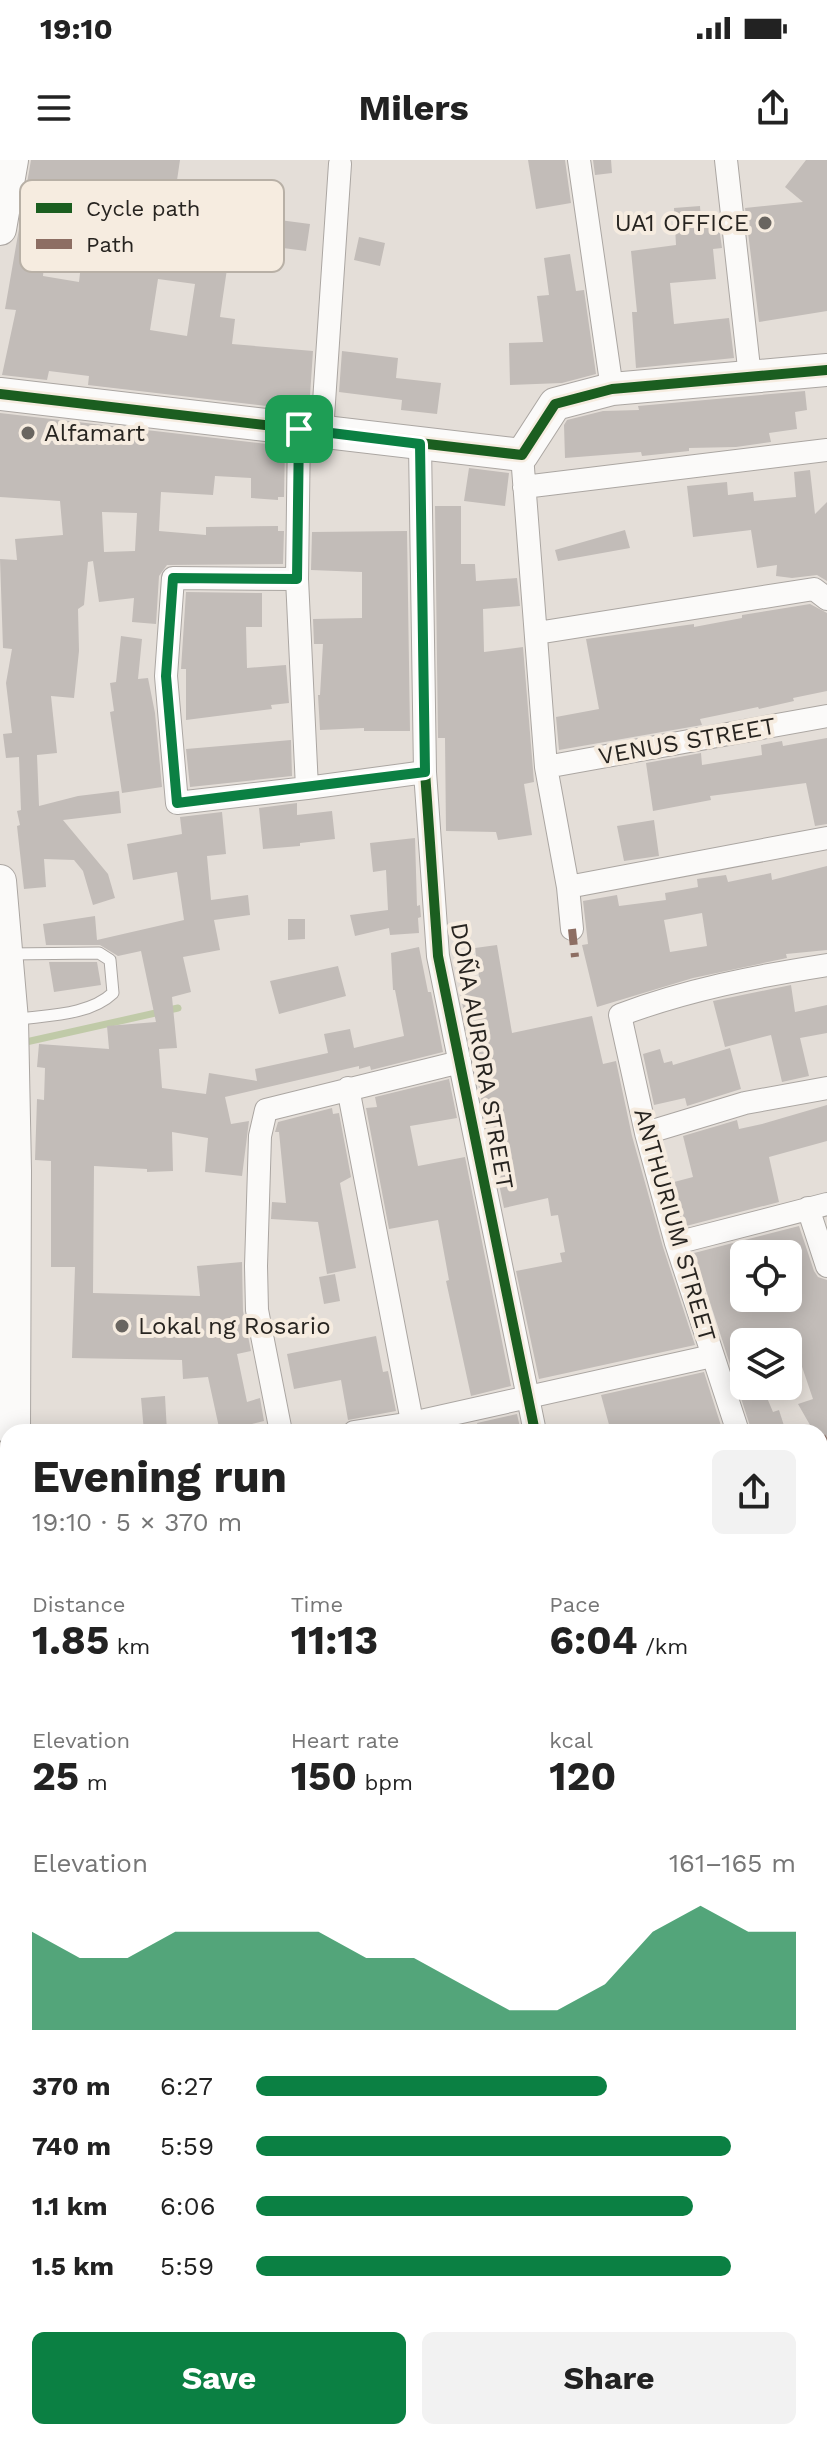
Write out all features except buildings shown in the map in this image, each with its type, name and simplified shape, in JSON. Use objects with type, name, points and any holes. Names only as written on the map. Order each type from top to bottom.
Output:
[{"type":"street","points":[[579,160],[612,389]]},
{"type":"street","points":[[726,160],[750,377]]},
{"type":"street","points":[[307,788],[297,579],[340,164]]},
{"type":"street","points":[[0,229],[7,171]]},
{"type":"street","points":[[572,929],[568,887],[546,767],[522,455],[555,404],[612,389],[827,370]]},
{"type":"street","points":[[0,394],[522,455]]},
{"type":"street","name":"DOÑA AURORA STREET","points":[[420,444],[425,772],[438,956],[533,1424]]},
{"type":"street","points":[[524,487],[827,450]]},
{"type":"street","points":[[297,579],[173,578],[166,676],[177,803],[425,772]]},
{"type":"street","points":[[537,633],[814,589],[827,599]]},
{"type":"street","name":"VENUS STREET","points":[[546,767],[827,716]]},
{"type":"street","points":[[568,887],[827,838]]},
{"type":"street","points":[[0,881],[7,954],[7,1125],[14,1424]]},
{"type":"street","name":"ANTHURIUM STREET","points":[[735,1424],[676,1243],[646,1133],[620,1015],[657,1001],[772,974],[827,965]]},
{"type":"street","points":[[279,1424],[257,1310],[260,1136],[266,1110],[460,1062]]},
{"type":"street","points":[[348,1088],[412,1424]]},
{"type":"street","points":[[646,1133],[745,1103],[827,1088]]},
{"type":"street","points":[[676,1243],[818,1206],[827,1266]]},
{"type":"street","points":[[424,1424],[527,1397],[712,1356]]},
{"type":"lane","points":[[7,954],[99,953],[110,960],[113,993],[91,1007],[8,1013]]},
{"type":"waterway","points":[[26,1042],[178,1008]]},
{"type":"marked path","points":[[572,929],[575,957]]},
{"type":"cycle path","points":[[0,394],[522,455],[555,404],[612,389],[827,370]]},
{"type":"cycle path","points":[[420,444],[425,772],[438,956],[533,1424]]},
{"type":"place","name":"UA1 OFFICE","points":[[765,223]]},
{"type":"place","name":"Alfamart","points":[[28,433]]},
{"type":"place","name":"Lokal ng Rosario","points":[[122,1326]]},
{"type":"route","points":[[299,429],[420,444],[425,772],[177,803],[166,676],[173,578],[297,579],[299,429]]}]
